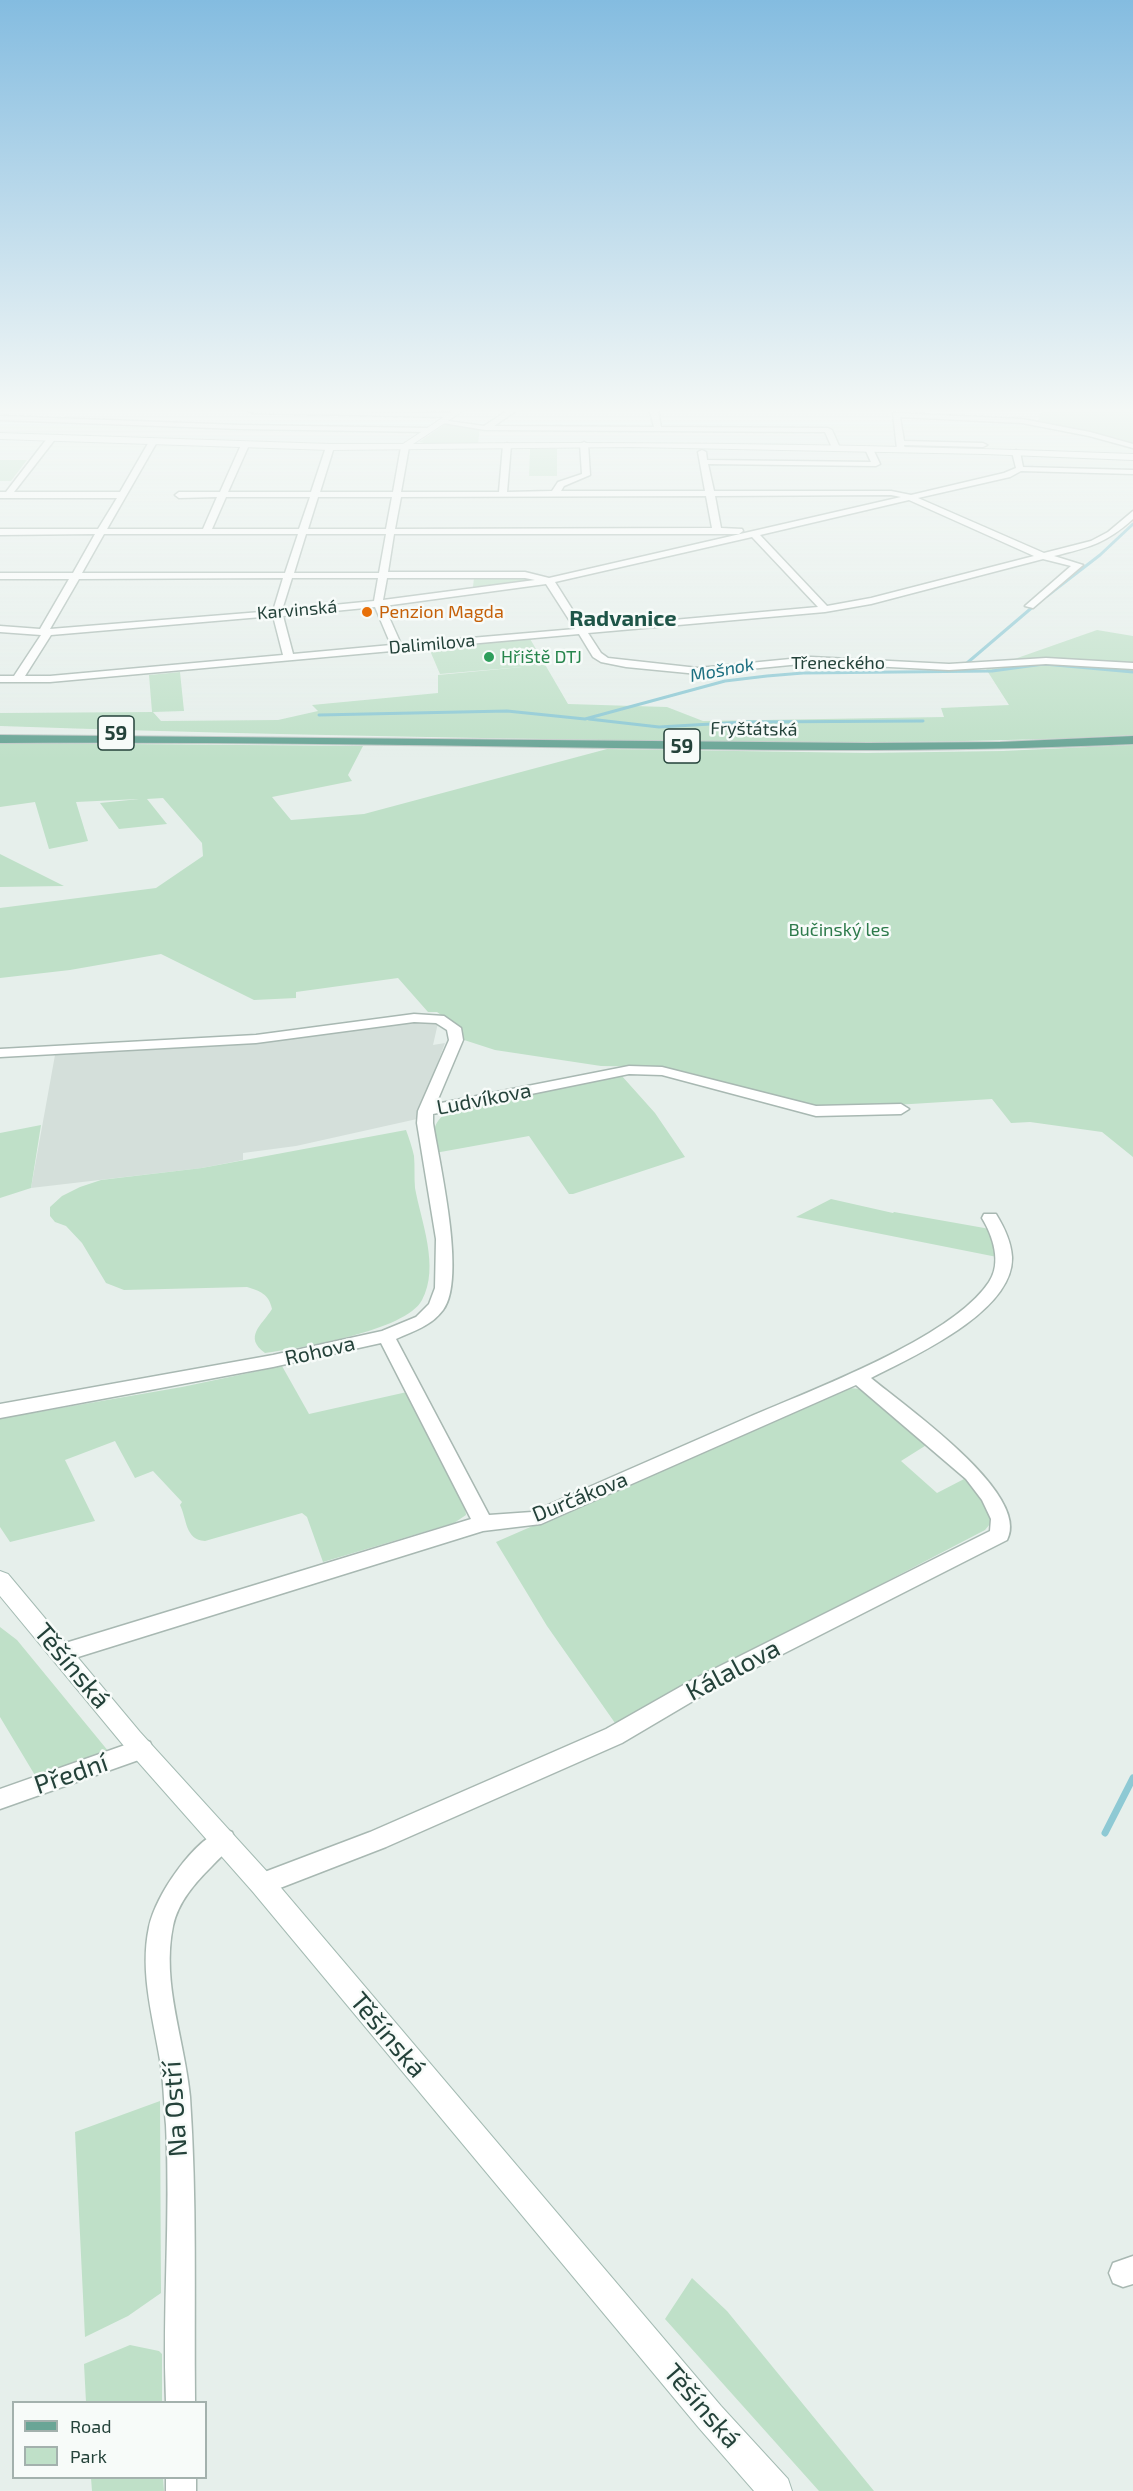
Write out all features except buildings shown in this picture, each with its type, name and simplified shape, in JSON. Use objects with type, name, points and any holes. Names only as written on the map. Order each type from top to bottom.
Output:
[{"type":"main road","name":"Fryštátská","points":[[0,729],[231,739]]},
{"type":"main road","name":"Fryštátská","points":[[0,738],[854,748],[999,746],[1133,740]]},
{"type":"street","points":[[16,680],[46,632],[45,629],[102,527]]},
{"type":"street","points":[[206,532],[208,527]]},
{"type":"street","points":[[289,657],[277,612],[303,527]]},
{"type":"street","points":[[391,527],[378,603],[397,647]]},
{"type":"street","name":"Karvinská","points":[[0,629],[46,632],[482,592],[549,581],[783,527]]},
{"type":"street","points":[[976,527],[1042,556],[1078,565],[1030,606]]},
{"type":"street","name":"Dalimilova","points":[[0,680],[50,679],[825,609],[871,601],[1094,543],[1118,527]]},
{"type":"street","points":[[0,532],[737,531],[754,534],[825,609]]},
{"type":"street","points":[[0,576],[525,576],[549,581]]},
{"type":"street","name":"Třeneckého","points":[[549,581],[597,655],[605,660],[698,671],[811,660],[949,667],[1046,661],[1133,666]]},
{"type":"street","name":"Ludvíkova","points":[[0,1053],[256,1039],[414,1018],[439,1019],[454,1028],[456,1040],[426,1110]]},
{"type":"street","name":"Ludvíkova","points":[[426,1110],[629,1070],[662,1071],[816,1111],[901,1109]]},
{"type":"street","name":"Rohova","points":[[0,1411],[273,1361],[386,1336],[422,1321],[437,1306],[442,1288],[444,1239],[425,1123],[426,1110]]},
{"type":"street","name":"Durčákova","points":[[62,1653],[483,1523],[534,1519],[858,1377],[934,1338],[972,1311],[998,1283],[1004,1258],[999,1233],[990,1218]]},
{"type":"street","points":[[386,1336],[483,1523]]},
{"type":"street","name":"Kálalova","points":[[262,1884],[378,1840],[614,1736],[702,1685],[1000,1534],[1001,1519],[990,1496],[973,1474],[858,1377]]},
{"type":"street","name":"Těšínská","points":[[0,1580],[142,1749],[224,1839],[687,2390],[776,2491]]},
{"type":"street","name":"Přední","points":[[0,1798],[142,1749]]},
{"type":"street","name":"Na Ostří","points":[[180,2401],[181,2213],[176,2087],[157,1960],[161,1925],[175,1890],[224,1839]]},
{"type":"shaded area","points":[[411,1021],[438,1023],[433,1045],[445,1043],[417,1119],[296,1146],[243,1153],[243,1160],[202,1168],[31,1188],[55,1055],[253,1043]]},
{"type":"green space","points":[[474,577],[527,578],[539,581],[473,587]]},
{"type":"green space","points":[[1097,630],[1133,636],[1133,735],[934,742],[604,740],[0,726],[0,713],[152,712],[149,675],[180,672],[184,711],[153,712],[161,721],[278,720],[318,711],[312,705],[438,693],[438,675],[522,667],[440,674],[428,646],[529,637],[568,704],[667,707],[703,721],[944,717],[941,708],[1009,705],[986,669]]},
{"type":"green space","name":"Bučinský les","points":[[0,743],[363,746],[348,775],[352,781],[272,797],[291,820],[364,814],[607,749],[867,753],[1002,751],[1133,745],[1133,1157],[1102,1132],[1030,1122],[1011,1123],[992,1099],[830,1109],[774,1098],[691,1073],[662,1067],[601,1066],[495,1050],[461,1039],[458,1027],[437,1012],[428,1012],[398,978],[296,992],[296,998],[254,1000],[161,954],[70,970],[0,978],[0,908],[156,888],[203,856],[202,843],[163,798],[147,799],[167,824],[119,829],[100,803],[139,799],[76,802],[88,841],[49,849],[35,802],[0,807]]},
{"type":"green space","points":[[0,854],[64,886],[0,887]]},
{"type":"green space","points":[[621,1075],[655,1113],[685,1157],[569,1194],[529,1136],[435,1153],[434,1129],[443,1115],[449,1111]]},
{"type":"green space","points":[[41,1125],[31,1188],[0,1198],[0,1133]]},
{"type":"green space","points":[[406,1130],[414,1156],[415,1188],[428,1244],[427,1287],[422,1300],[412,1311],[396,1321],[351,1336],[265,1353],[255,1342],[256,1331],[272,1309],[269,1300],[263,1294],[247,1287],[124,1290],[106,1283],[82,1243],[66,1226],[55,1222],[50,1216],[50,1207],[62,1196],[101,1180],[202,1168]]},
{"type":"green space","points":[[831,1199],[893,1213],[990,1229],[997,1257],[796,1217]]},
{"type":"green space","points":[[282,1366],[309,1414],[407,1392],[465,1506],[466,1515],[454,1523],[323,1562],[307,1517],[302,1513],[205,1541],[198,1540],[190,1533],[180,1505],[182,1502],[153,1471],[135,1478],[115,1441],[65,1460],[95,1521],[10,1542],[0,1527],[0,1414],[31,1409],[32,1413],[182,1387]]},
{"type":"green space","points":[[849,1388],[862,1389],[928,1444],[901,1461],[937,1493],[966,1478],[995,1518],[985,1530],[615,1723],[547,1626],[496,1542]]},
{"type":"green space","points":[[0,1627],[17,1640],[109,1752],[36,1777],[0,1717]]},
{"type":"green space","points":[[160,2101],[161,2293],[128,2316],[85,2337],[75,2132]]},
{"type":"green space","points":[[692,2278],[727,2311],[874,2491],[819,2491],[665,2319]]},
{"type":"green space","points":[[130,2345],[159,2351],[162,2354],[162,2401],[86,2401],[84,2364]]},
{"type":"green space","points":[[91,2479],[163,2479],[164,2491],[92,2491]]},
{"type":"waterway","points":[[1047,596],[1100,555],[1130,527]]},
{"type":"waterway","points":[[967,663],[1035,605]]},
{"type":"waterway","name":"Mošnok","points":[[319,715],[507,711],[585,719],[725,681],[767,676],[803,673],[992,671],[1044,664],[1133,672]]},
{"type":"waterway","points":[[589,719],[659,727],[746,722],[923,721]]},
{"type":"waterway","points":[[1105,1833],[1133,1778]]},
{"type":"place","name":"Penzion Magda","points":[[367,612]]},
{"type":"place","name":"Hřiště DTJ","points":[[489,657]]},
{"type":"district","name":"Radvanice","points":[[623,619]]}]
